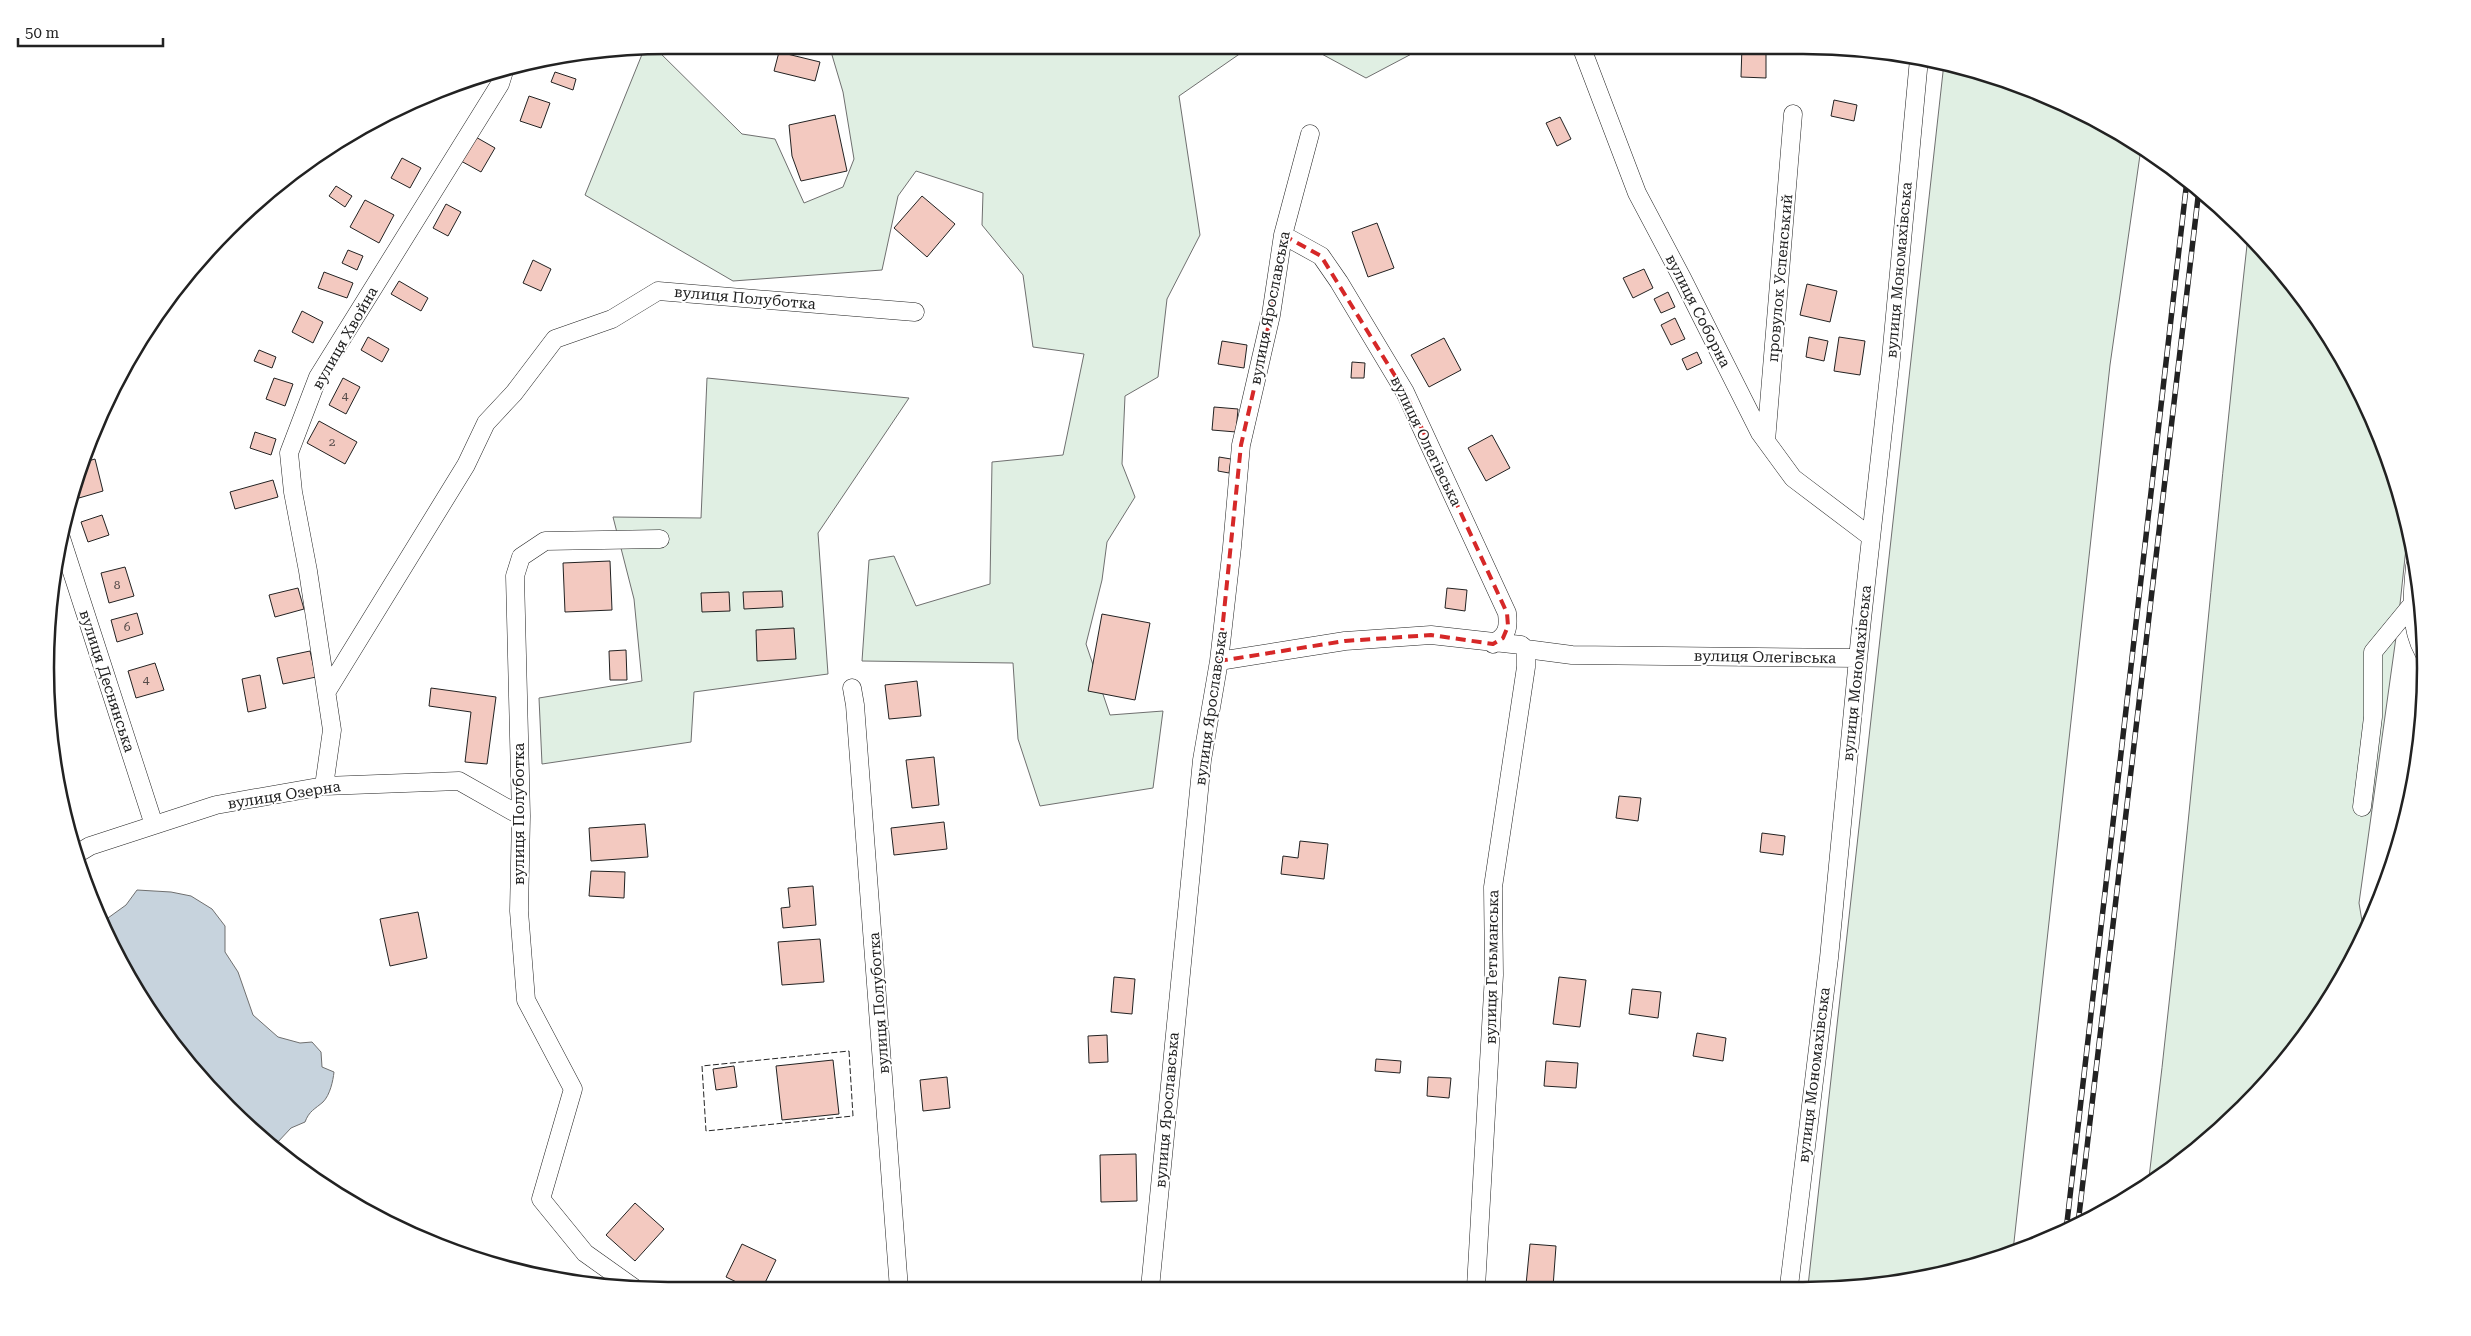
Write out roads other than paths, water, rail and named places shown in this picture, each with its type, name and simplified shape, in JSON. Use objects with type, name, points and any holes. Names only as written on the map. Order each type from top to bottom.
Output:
[{"type":"street","name":"вулиця Соборна","points":[[1584,54],[1637,193],[1766,441],[1793,478],[1871,537]]},
{"type":"street","name":"вулиця Мономахівська","points":[[1789,1282],[1829,958],[1858,658],[1891,358],[1918,65]]},
{"type":"street","name":"вулиця Хвойна","points":[[324,786],[332,730],[327,690],[293,492],[289,453],[318,377],[500,84],[502,77]]},
{"type":"street","name":"провулок Успенський","points":[[1766,441],[1793,114]]},
{"type":"street","name":"вулиця Ярославська","points":[[1151,1282],[1202,760],[1219,661],[1241,445],[1271,315],[1283,234],[1310,134]]},
{"type":"street","name":"вулиця Олегівська","points":[[1283,234],[1322,256],[1340,282],[1405,392],[1507,613],[1508,626],[1506,634],[1493,644]]},
{"type":"street","name":"вулиця Полуботка","points":[[327,690],[466,465],[486,423],[514,393],[555,339],[612,319],[658,291],[915,312]]},
{"type":"street","name":"вулиця Полуботка","points":[[624,1281],[586,1253],[541,1200],[573,1089],[526,1000],[519,911],[521,816],[515,576],[521,557],[545,541],[660,539]]},
{"type":"street","name":"вулиця Деснянська","points":[[65,552],[154,825]]},
{"type":"street","points":[[2412,589],[2410,607],[2416,631]]},
{"type":"street","points":[[2362,807],[2373,717],[2373,652],[2410,607]]},
{"type":"street","name":"вулиця Олегівська","points":[[1219,661],[1345,641],[1431,635],[1493,644],[1520,645],[1526,649],[1572,654],[1858,658]]},
{"type":"street","name":"вулиця Гетьманська","points":[[1476,1282],[1494,975],[1493,888],[1526,668],[1526,649]]},
{"type":"street","name":"вулиця Полуботка","points":[[852,688],[859,754],[898,1282]]},
{"type":"street","name":"вулиця Озерна","points":[[82,851],[90,846],[216,805],[324,786],[459,781],[521,816]]},
{"type":"railway","points":[[2067,1222],[2186,188]]},
{"type":"railway","points":[[2079,1217],[2198,198]]}]
